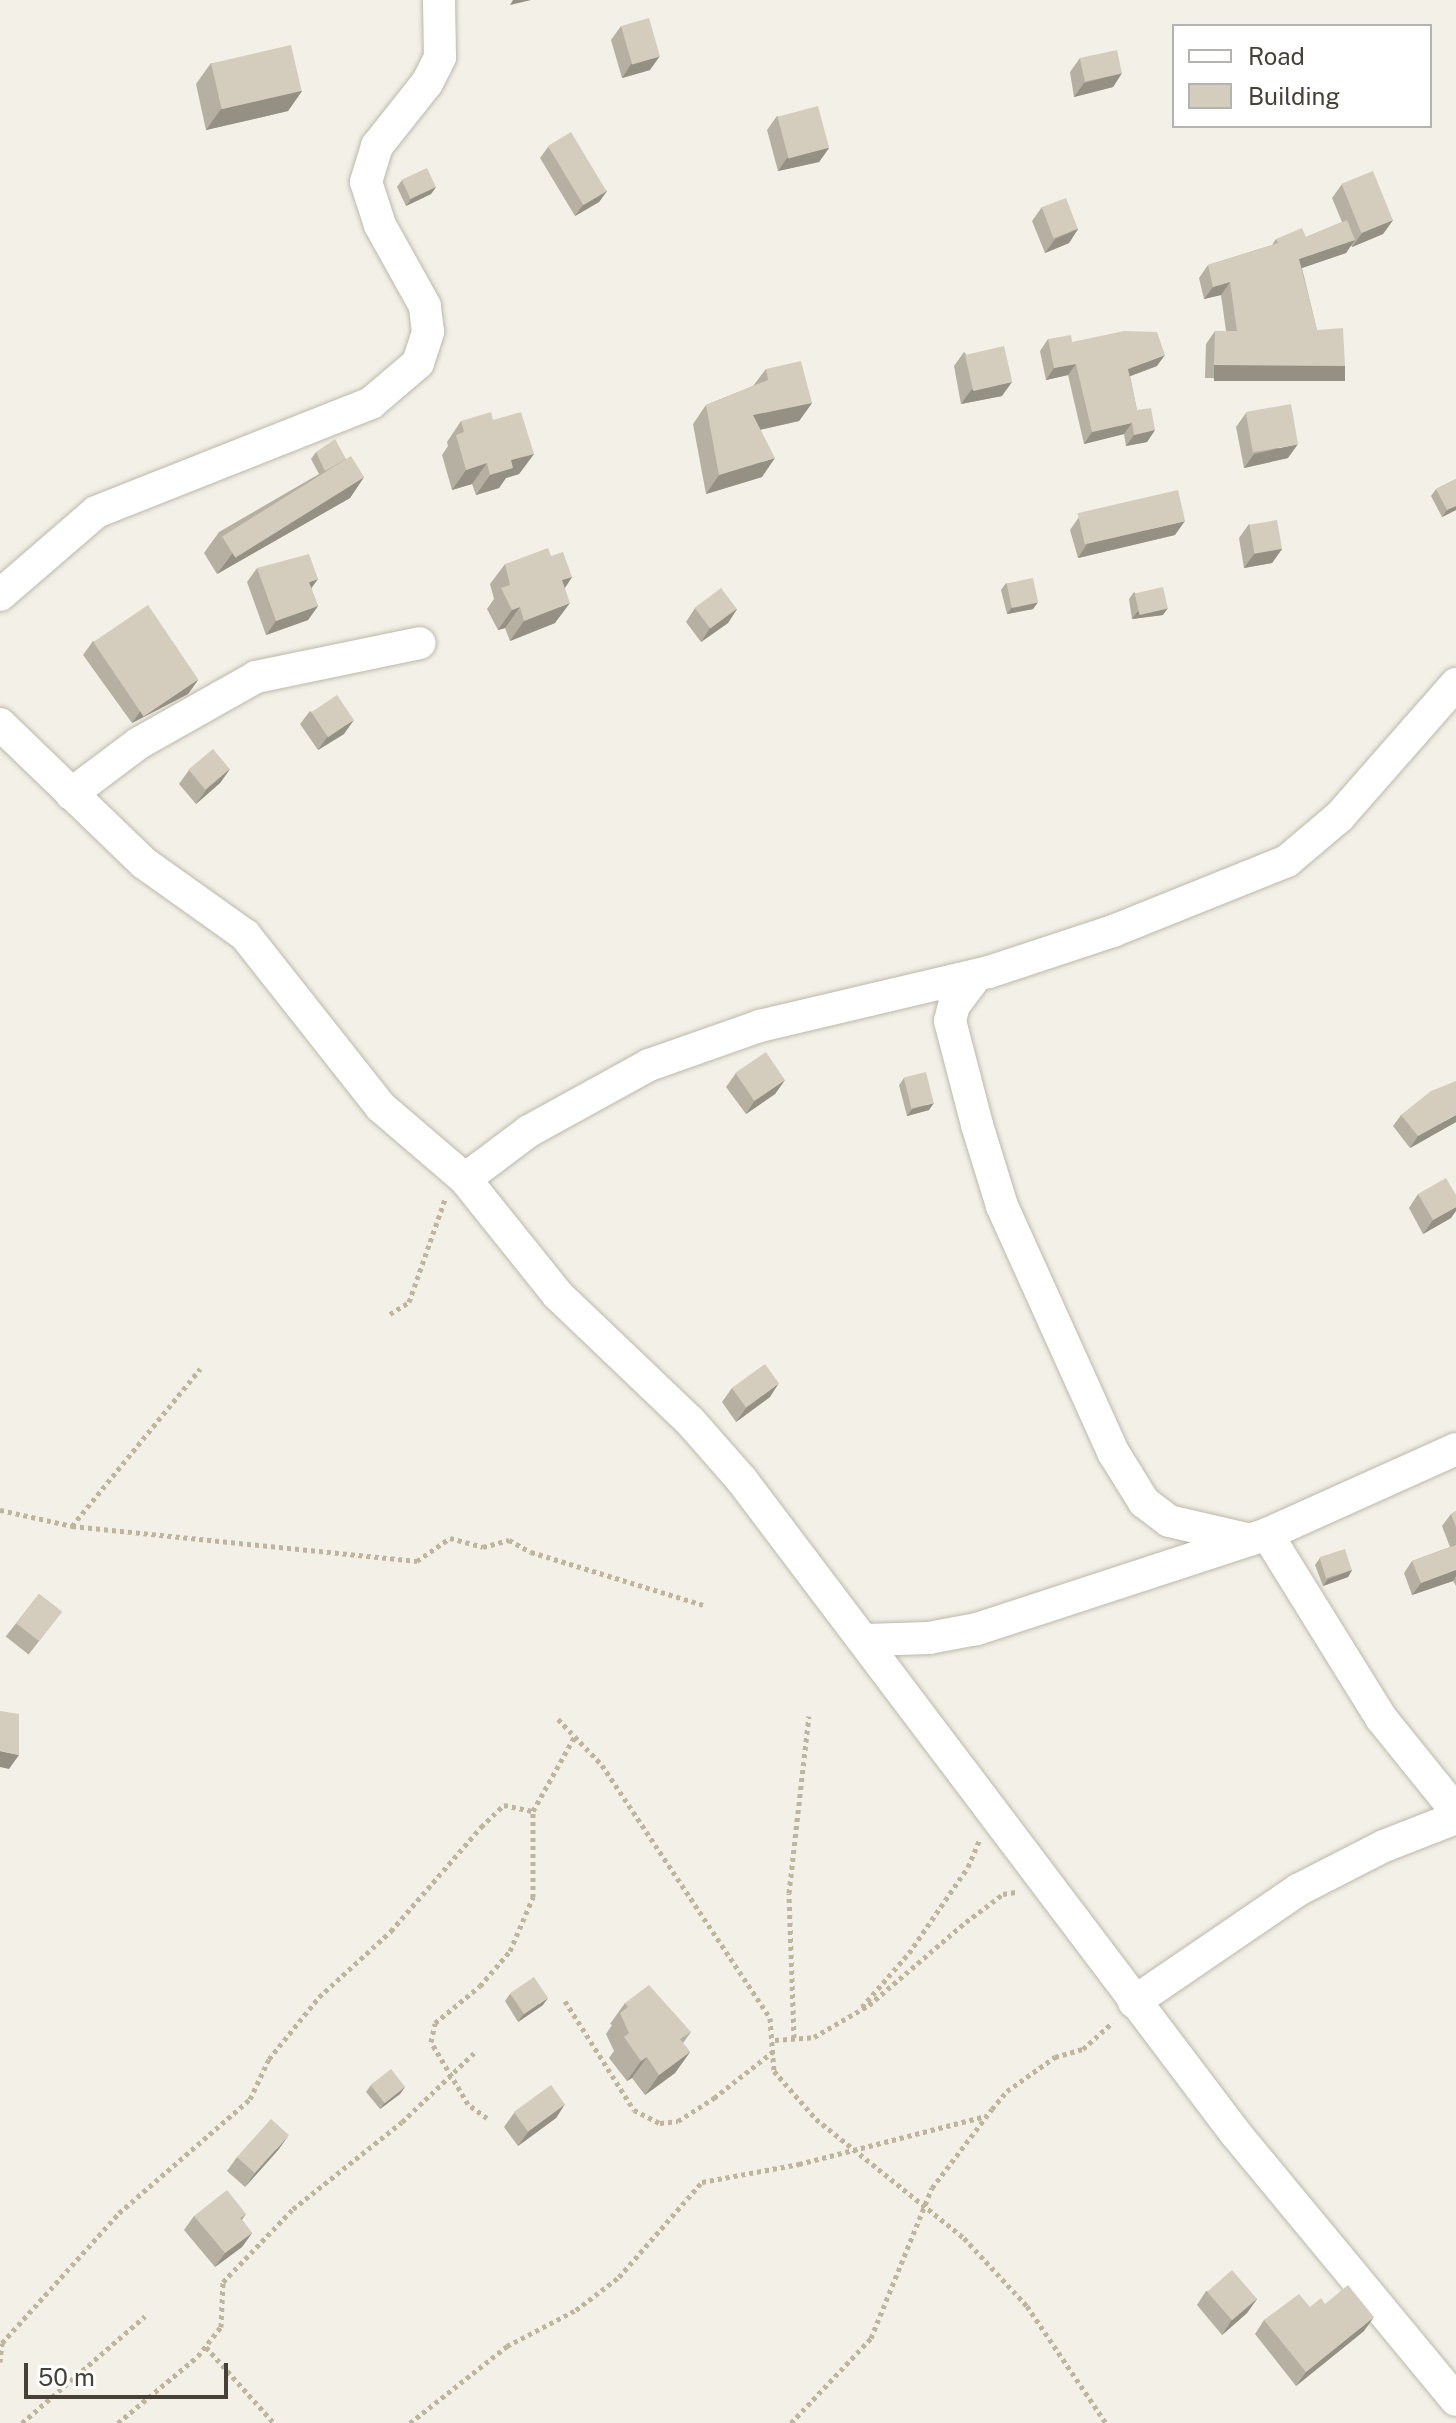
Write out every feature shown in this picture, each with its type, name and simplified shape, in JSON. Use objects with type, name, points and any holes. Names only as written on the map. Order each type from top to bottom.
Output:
[{"type":"street","points":[[0,595],[96,512],[371,403],[418,363],[428,332],[425,306],[380,225],[366,182],[377,146],[427,83],[440,57],[439,0]]},
{"type":"street","points":[[71,794],[139,743],[256,677],[420,643]]},
{"type":"street","points":[[465,1179],[529,1131],[649,1065],[834,1005],[976,976],[1113,931],[1287,861],[1340,816],[1456,684]]},
{"type":"street","points":[[0,724],[144,863],[238,927],[381,1107],[465,1179],[558,1295],[690,1421],[741,1479],[865,1640],[1045,1887],[1134,2002],[1456,2400]]},
{"type":"street","points":[[976,976],[954,1005],[950,1021],[977,1125],[1002,1206],[1113,1452],[1144,1502],[1169,1521],[1257,1537],[1381,1718],[1456,1811]]},
{"type":"street","points":[[865,1640],[929,1638],[977,1629],[1257,1537],[1456,1449]]},
{"type":"street","points":[[1134,2002],[1298,1890],[1384,1846],[1456,1818]]},
{"type":"path","points":[[390,1314],[409,1302],[447,1195],[465,1179]]},
{"type":"path","points":[[72,1526],[200,1369]]},
{"type":"path","points":[[0,1510],[72,1526],[417,1561],[450,1538],[483,1547],[509,1540],[531,1552],[703,1605]]},
{"type":"path","points":[[794,2038],[789,1893],[809,1716]]},
{"type":"path","points":[[558,1719],[602,1765],[770,2018],[775,2040],[774,2071],[816,2119],[964,2238],[1027,2306],[1106,2423]]},
{"type":"path","points":[[487,2118],[468,2104],[448,2076],[431,2042],[435,2023],[480,1986],[510,1951],[533,1897],[533,1811],[575,1736]]},
{"type":"path","points":[[0,2362],[2,2343],[119,2213],[250,2099],[269,2059],[319,1997],[391,1931],[481,1827],[504,1805],[533,1811]]},
{"type":"path","points":[[858,2011],[909,1953],[968,1867],[991,1812]]},
{"type":"path","points":[[775,2040],[814,2037],[858,2011],[1003,1894],[1045,1887]]},
{"type":"path","points":[[565,2001],[634,2110],[660,2123],[678,2121],[714,2098],[775,2050]]},
{"type":"path","points":[[791,2423],[871,2338],[932,2188],[986,2116],[1007,2091],[1055,2057],[1083,2049],[1134,2002]]},
{"type":"path","points":[[118,2423],[206,2347],[221,2327],[223,2282],[293,2209],[402,2122],[476,2051]]},
{"type":"path","points":[[410,2423],[507,2346],[576,2310],[619,2277],[702,2182],[857,2149],[986,2116]]},
{"type":"path","points":[[22,2423],[145,2316]]},
{"type":"path","points":[[206,2347],[274,2423]]},
{"type":"building","points":[[649,18],[660,56],[632,64],[621,26]]},
{"type":"building","points":[[291,45],[302,91],[222,109],[211,63]]},
{"type":"building","points":[[1117,50],[1122,73],[1085,81],[1080,58]]},
{"type":"building","points":[[818,106],[829,148],[789,158],[777,117]]},
{"type":"building","points":[[571,132],[607,191],[583,205],[548,146]]},
{"type":"building","points":[[427,168],[436,187],[410,199],[402,180]]},
{"type":"building","points":[[1373,171],[1393,220],[1361,233],[1341,184]]},
{"type":"building","points":[[1066,198],[1078,229],[1054,238],[1042,207]]},
{"type":"building","points":[[1347,220],[1355,240],[1299,259],[1317,330],[1343,328],[1345,366],[1214,365],[1215,331],[1237,331],[1230,282],[1213,287],[1208,265],[1278,243],[1276,239],[1302,228],[1306,237]]},
{"type":"building","points":[[1124,331],[1157,332],[1165,355],[1128,369],[1137,410],[1151,408],[1155,430],[1134,435],[1132,423],[1092,432],[1076,364],[1054,368],[1048,339],[1071,335],[1072,342]]},
{"type":"building","points":[[1004,346],[1012,382],[973,391],[965,355]]},
{"type":"building","points":[[801,361],[812,403],[753,415],[775,458],[719,475],[706,405],[768,380],[766,369]]},
{"type":"building","points":[[1291,404],[1298,444],[1253,452],[1246,412]]},
{"type":"building","points":[[491,412],[493,420],[521,412],[534,454],[511,460],[513,468],[490,475],[487,463],[466,470],[456,435],[464,432],[461,421]]},
{"type":"building","points":[[335,439],[346,459],[325,471],[316,452]]},
{"type":"building","points":[[351,456],[364,477],[235,558],[222,537]]},
{"type":"building","points":[[1456,479],[1456,506],[1447,510],[1436,489]]},
{"type":"building","points":[[1178,490],[1185,521],[1085,544],[1078,513]]},
{"type":"building","points":[[1277,520],[1282,549],[1254,553],[1249,525]]},
{"type":"building","points":[[548,548],[551,556],[563,552],[572,577],[562,580],[570,603],[524,621],[520,607],[512,610],[501,588],[510,585],[505,564]]},
{"type":"building","points":[[309,554],[318,579],[309,582],[318,606],[276,621],[257,568]]},
{"type":"building","points":[[1033,578],[1038,602],[1012,608],[1007,584]]},
{"type":"building","points":[[1163,587],[1168,608],[1140,615],[1135,594]]},
{"type":"building","points":[[721,588],[737,609],[710,629],[695,608]]},
{"type":"building","points":[[148,605],[198,680],[144,717],[93,642]]},
{"type":"building","points":[[337,695],[354,720],[328,737],[311,712]]},
{"type":"building","points":[[213,749],[230,769],[205,789],[188,770]]},
{"type":"building","points":[[766,1052],[785,1080],[754,1101],[735,1073]]},
{"type":"building","points":[[926,1072],[934,1103],[911,1109],[904,1078]]},
{"type":"building","points":[[1456,1081],[1456,1115],[1418,1136],[1401,1115],[1431,1091]]},
{"type":"building","points":[[1446,1178],[1456,1195],[1456,1207],[1433,1220],[1418,1194]]},
{"type":"building","points":[[765,1364],[779,1383],[746,1408],[732,1388]]},
{"type":"building","points":[[1456,1545],[1456,1570],[1421,1583],[1412,1561]]},
{"type":"building","points":[[1345,1549],[1352,1570],[1326,1578],[1319,1557]]},
{"type":"building","points":[[39,1594],[62,1612],[39,1641],[16,1623]]},
{"type":"building","points":[[0,1711],[19,1714],[19,1755],[0,1751]]},
{"type":"building","points":[[534,1977],[548,1998],[524,2014],[510,1993]]},
{"type":"building","points":[[649,1985],[691,2032],[680,2039],[690,2052],[659,2075],[647,2057],[641,2061],[624,2037],[629,2033],[620,2013],[628,2007],[625,2003]]},
{"type":"building","points":[[391,2069],[405,2087],[385,2103],[371,2085]]},
{"type":"building","points":[[551,2085],[565,2104],[528,2131],[514,2112]]},
{"type":"building","points":[[271,2119],[289,2135],[255,2173],[237,2157]]},
{"type":"building","points":[[227,2190],[246,2214],[240,2218],[252,2233],[225,2253],[194,2216]]},
{"type":"building","points":[[1232,2270],[1257,2299],[1232,2320],[1207,2292]]},
{"type":"building","points":[[1348,2285],[1374,2317],[1306,2372],[1264,2320],[1299,2294],[1310,2307],[1321,2298],[1325,2304]]}]
